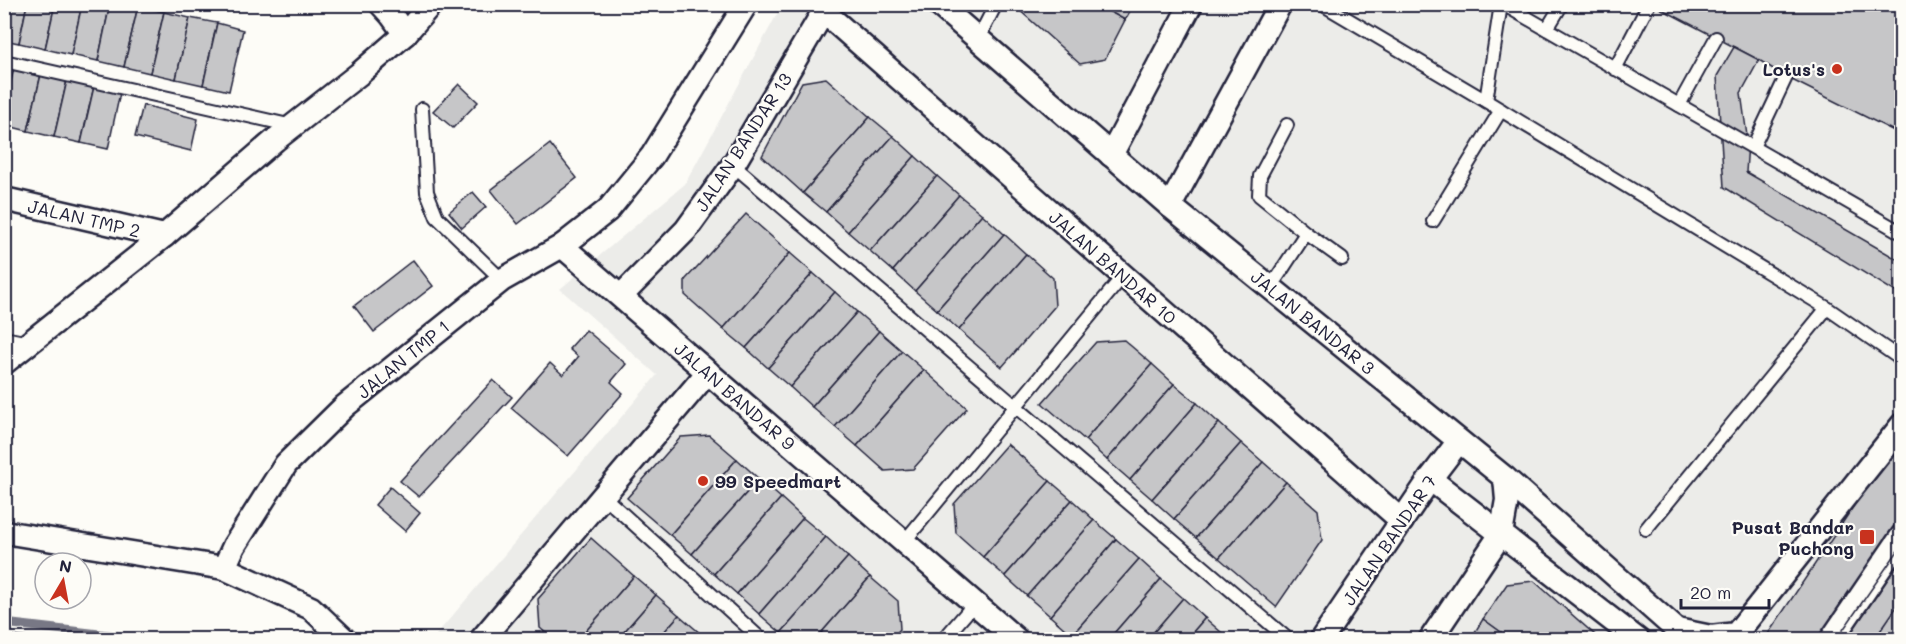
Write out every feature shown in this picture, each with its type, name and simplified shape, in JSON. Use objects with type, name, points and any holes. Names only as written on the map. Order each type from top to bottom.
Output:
[{"type":"street","points":[[381,4],[405,34]]},
{"type":"street","points":[[4,363],[164,236],[293,126],[359,74],[405,34],[431,4]]},
{"type":"street","name":"JALAN TMP 1","points":[[224,568],[234,546],[286,464],[345,406],[502,280],[562,246],[608,210],[652,156],[746,4]]},
{"type":"street","name":"JALAN BANDAR 3","points":[[938,4],[1170,206],[1505,478],[1682,635]]},
{"type":"street","points":[[1111,155],[1191,4]]},
{"type":"street","points":[[1170,206],[1280,4]]},
{"type":"street","name":"JALAN BANDAR 13","points":[[621,296],[686,230],[733,165],[826,8]]},
{"type":"street","name":"JALAN BANDAR 10","points":[[826,8],[1123,276],[1402,521]]},
{"type":"street","name":"JALAN TMP 2","points":[[4,199],[164,236]]},
{"type":"street","name":"JALAN BANDAR 9","points":[[562,246],[1017,639]]},
{"type":"street","points":[[488,637],[708,372]]},
{"type":"street","points":[[1682,635],[1711,637],[1736,634],[1902,425]]},
{"type":"street","name":"JALAN BANDAR 7","points":[[1321,639],[1430,479],[1459,441]]},
{"type":"street","points":[[1430,639],[1501,534],[1507,500],[1505,478]]},
{"type":"street","points":[[1430,479],[1638,639]]},
{"type":"street","points":[[4,532],[224,568],[311,608],[345,639]]},
{"type":"street","points":[[1831,639],[1902,536]]},
{"type":"lane","points":[[978,39],[996,4]]},
{"type":"lane","points":[[1322,4],[1827,308],[1902,360]]},
{"type":"lane","points":[[1486,101],[1502,4],[1902,233]]},
{"type":"lane","points":[[1547,29],[1562,4]]},
{"type":"lane","points":[[1615,69],[1649,4]]},
{"type":"lane","points":[[1679,105],[1716,38]]},
{"type":"lane","points":[[4,61],[293,126]]},
{"type":"lane","points":[[1753,147],[1786,77]]},
{"type":"lane","points":[[422,109],[427,192],[437,217],[502,280]]},
{"type":"lane","points":[[1433,220],[1501,110]]},
{"type":"lane","points":[[1287,125],[1260,176],[1259,195],[1342,259]]},
{"type":"lane","points":[[733,165],[1289,639]]},
{"type":"lane","points":[[1270,288],[1306,233]]},
{"type":"lane","points":[[904,542],[1123,276]]},
{"type":"lane","points":[[1646,529],[1827,308]]},
{"type":"lane","points":[[4,338],[29,343]]},
{"type":"lane","points":[[603,496],[762,639]]},
{"type":"lane","points":[[943,639],[975,603]]},
{"type":"shaded area","points":[[782,5],[1901,5],[1901,471],[1801,639],[441,640],[436,635],[657,375],[560,289],[685,184]]},
{"type":"building","points":[[4,4],[27,4],[19,43],[4,40]]},
{"type":"building","points":[[27,4],[55,4],[45,49],[19,43]]},
{"type":"building","points":[[55,4],[82,4],[71,55],[45,49]]},
{"type":"building","points":[[82,4],[110,4],[98,61],[71,55]]},
{"type":"building","points":[[110,4],[138,6],[124,67],[98,61]]},
{"type":"building","points":[[1019,4],[1096,4],[1125,20],[1105,59],[1080,64],[1017,8]]},
{"type":"building","points":[[1096,4],[1134,4],[1125,20]]},
{"type":"building","name":"Lotus's","points":[[1652,4],[1902,4],[1902,135],[1786,77],[1759,60]]},
{"type":"building","points":[[138,6],[164,12],[150,73],[124,67]]},
{"type":"building","points":[[164,12],[190,18],[176,79],[150,73]]},
{"type":"building","points":[[190,18],[217,23],[203,85],[176,79]]},
{"type":"building","points":[[217,23],[243,30],[229,91],[203,85]]},
{"type":"building","points":[[1734,47],[1759,60],[1741,93],[1748,143],[1746,172],[1902,262],[1902,296],[1724,187],[1717,76]]},
{"type":"building","points":[[4,61],[15,64],[4,111]]},
{"type":"building","points":[[15,64],[42,70],[28,131],[4,125],[4,111]]},
{"type":"building","points":[[42,70],[68,76],[54,137],[28,131]]},
{"type":"building","points":[[68,76],[95,82],[81,143],[54,137]]},
{"type":"building","points":[[826,78],[870,117],[803,193],[762,156],[802,82]]},
{"type":"building","points":[[95,82],[121,88],[108,149],[81,143]]},
{"type":"building","points":[[459,84],[478,102],[453,128],[433,111]]},
{"type":"building","points":[[143,105],[198,119],[191,151],[135,137]]},
{"type":"building","points":[[870,117],[893,136],[826,212],[803,193]]},
{"type":"building","points":[[893,136],[915,156],[848,232],[826,212]]},
{"type":"building","points":[[550,144],[577,178],[518,224],[491,190]]},
{"type":"building","points":[[915,156],[937,176],[870,251],[848,232]]},
{"type":"building","points":[[937,176],[959,195],[893,271],[870,251]]},
{"type":"building","points":[[473,192],[486,207],[462,228],[449,212]]},
{"type":"building","points":[[959,195],[982,214],[915,291],[893,271]]},
{"type":"building","points":[[746,214],[790,253],[723,329],[685,295],[685,280]]},
{"type":"building","points":[[982,214],[1004,234],[937,310],[915,291]]},
{"type":"building","points":[[1004,234],[1026,254],[959,330],[937,310]]},
{"type":"building","points":[[790,253],[813,273],[746,348],[723,329]]},
{"type":"building","points":[[1026,254],[1053,278],[1055,306],[1002,367],[959,330]]},
{"type":"building","points":[[413,260],[433,286],[374,332],[354,306]]},
{"type":"building","points":[[813,273],[835,292],[768,368],[746,348]]},
{"type":"building","points":[[835,292],[857,312],[790,387],[768,368]]},
{"type":"building","points":[[857,312],[879,331],[812,407],[790,387]]},
{"type":"building","points":[[586,330],[626,364],[611,382],[623,393],[568,456],[511,408],[550,363],[563,375],[578,357],[569,349]]},
{"type":"building","points":[[879,331],[902,351],[835,427],[812,407]]},
{"type":"building","points":[[1124,340],[1152,364],[1085,440],[1042,403],[1096,342]]},
{"type":"building","points":[[902,351],[924,370],[857,446],[835,427]]},
{"type":"building","points":[[1152,364],[1174,384],[1107,460],[1085,440]]},
{"type":"building","points":[[924,370],[967,408],[913,469],[885,471],[857,446]]},
{"type":"building","points":[[493,380],[512,397],[419,497],[400,481]]},
{"type":"building","points":[[1174,384],[1197,403],[1130,480],[1107,460]]},
{"type":"building","points":[[1197,403],[1219,423],[1152,499],[1130,480]]},
{"type":"building","points":[[1219,423],[1241,443],[1174,519],[1152,499]]},
{"type":"building","name":"Pusat Bandar Puchong","points":[[1902,434],[1902,640],[1764,640]]},
{"type":"building","points":[[709,435],[737,459],[670,535],[627,498],[681,437]]},
{"type":"building","points":[[1241,443],[1263,462],[1196,538],[1174,519]]},
{"type":"building","points":[[1007,444],[1050,481],[983,557],[956,533],[954,504]]},
{"type":"building","points":[[737,459],[759,479],[692,554],[670,535]]},
{"type":"building","points":[[1263,462],[1286,482],[1219,558],[1196,538]]},
{"type":"building","points":[[759,479],[781,498],[714,574],[692,554]]},
{"type":"building","points":[[1050,481],[1072,500],[1005,576],[983,557]]},
{"type":"building","points":[[1286,482],[1318,510],[1322,540],[1276,607],[1219,558]]},
{"type":"building","points":[[390,487],[420,513],[405,531],[375,505]]},
{"type":"building","points":[[781,498],[803,518],[737,594],[714,574]]},
{"type":"building","points":[[1072,500],[1094,520],[1027,596],[1005,576]]},
{"type":"building","points":[[803,518],[826,537],[759,614],[737,594]]},
{"type":"building","points":[[1094,520],[1116,539],[1050,616],[1027,596]]},
{"type":"building","points":[[826,537],[848,557],[781,633],[759,614]]},
{"type":"building","points":[[591,538],[634,576],[578,640],[554,640],[540,628],[538,599]]},
{"type":"building","points":[[1116,539],[1139,559],[1072,635],[1050,616]]},
{"type":"building","points":[[848,557],[870,577],[815,640],[789,640],[781,633]]},
{"type":"building","points":[[1139,559],[1161,579],[1108,640],[1077,640],[1072,635]]},
{"type":"building","points":[[634,576],[656,595],[617,640],[578,640]]},
{"type":"building","points":[[870,577],[898,601],[900,629],[891,640],[815,640]]},
{"type":"building","points":[[1161,579],[1183,598],[1147,640],[1108,640]]},
{"type":"building","points":[[1534,581],[1595,635],[1593,640],[1512,640],[1483,619],[1507,584]]},
{"type":"building","points":[[656,595],[679,615],[657,640],[617,640]]},
{"type":"building","points":[[1183,598],[1205,618],[1186,640],[1147,640]]},
{"type":"building","points":[[679,615],[701,634],[696,640],[657,640]]},
{"type":"building","points":[[1205,618],[1230,640],[1186,640]]},
{"type":"building","points":[[1483,619],[1512,640],[1470,640]]},
{"type":"building","points":[[4,635],[45,640],[4,640]]},
{"type":"waterway","points":[[4,623],[151,640]]},
{"type":"tram line","points":[[1836,640],[1902,545]]},
{"type":"tram line","points":[[1874,640],[1902,599]]},
{"type":"place","name":"Lotus's","points":[[1837,69]]},
{"type":"place","name":"99 Speedmart","points":[[703,481]]},
{"type":"place","name":"Pusat Bandar Puchong","points":[[1867,537]]}]
